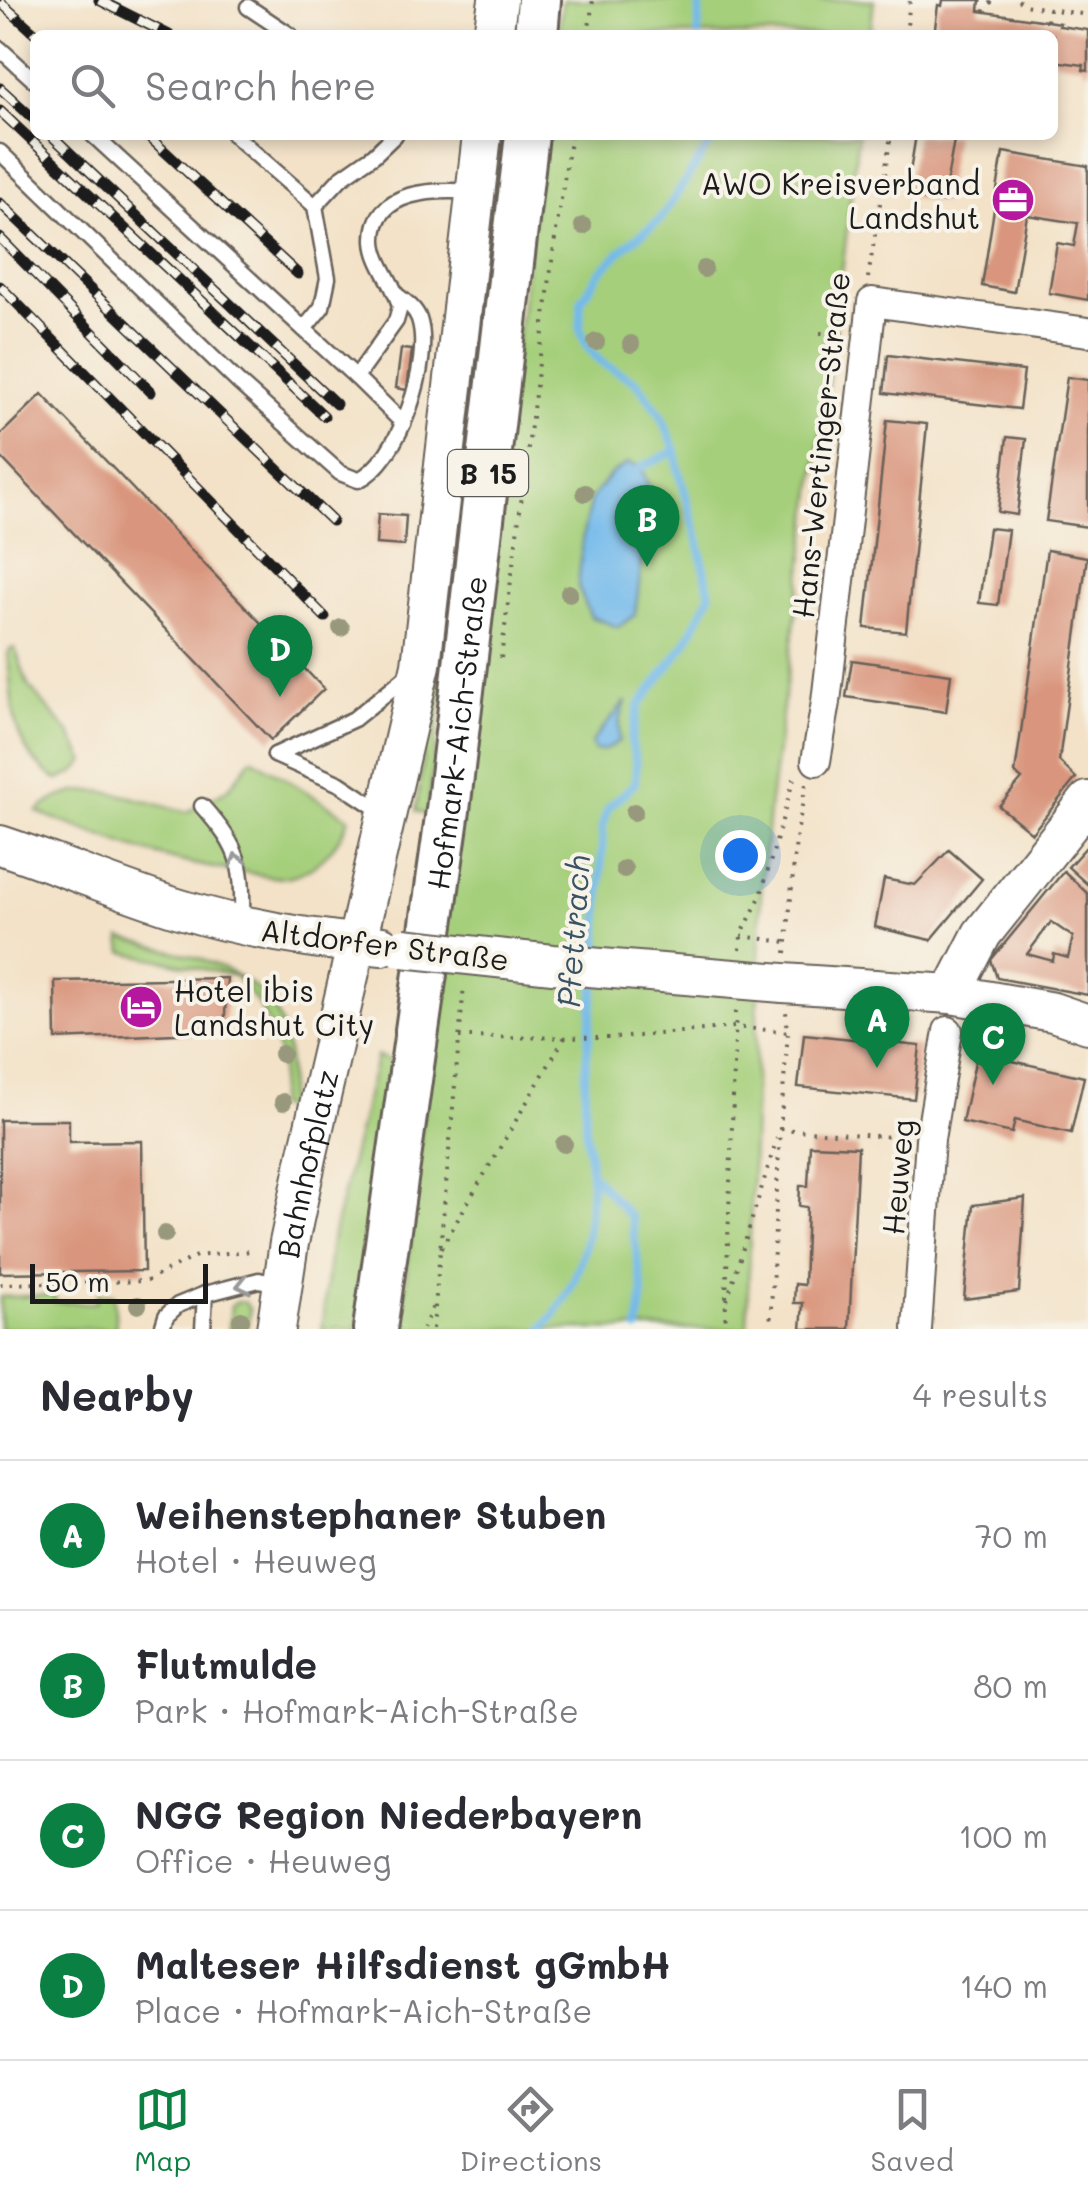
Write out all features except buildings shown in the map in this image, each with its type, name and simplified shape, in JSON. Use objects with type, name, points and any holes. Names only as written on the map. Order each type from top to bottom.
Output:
[{"type":"main road","points":[[536,30],[539,0]]},
{"type":"main road","name":"Hofmark-Aich-Straße","points":[[376,1329],[448,810],[526,140]]},
{"type":"street","points":[[495,30],[498,0]]},
{"type":"street","name":"Hofmark-Aich-Straße","points":[[357,944],[420,665],[481,140]]},
{"type":"street","points":[[872,302],[1088,332]]},
{"type":"street","name":"Hans-Wertinger-Straße","points":[[807,761],[826,702],[872,302]]},
{"type":"street","points":[[951,994],[982,934],[1088,801]]},
{"type":"street","name":"Altdorfer Straße","points":[[0,845],[126,891],[242,925],[312,940],[552,964],[951,994],[1053,1012],[1088,1024]]},
{"type":"street","name":"Bahnhofplatz","points":[[276,1329],[308,1153],[357,944]]},
{"type":"street","name":"Heuweg","points":[[917,1329],[930,1140],[948,1031]]},
{"type":"lane","points":[[248,7],[282,30]]},
{"type":"lane","points":[[0,49],[30,76]]},
{"type":"lane","points":[[99,140],[403,424]]},
{"type":"lane","points":[[240,140],[315,206],[328,278],[322,307],[304,328]]},
{"type":"lane","points":[[315,206],[341,178],[389,140]]},
{"type":"lane","points":[[0,152],[239,383],[340,473],[358,480],[369,475],[392,446],[418,380],[420,319],[398,296]]},
{"type":"lane","points":[[356,377],[396,321],[400,308],[374,241],[378,221],[391,202],[418,193],[446,189],[475,192]]},
{"type":"lane","points":[[384,813],[340,784],[275,755],[354,718],[420,665]]},
{"type":"lane","points":[[202,806],[230,837],[243,877],[242,925]]},
{"type":"lane","points":[[162,1329],[166,1316],[178,1305],[205,1294],[259,1280],[282,1284]]},
{"type":"lane","points":[[204,1329],[205,1294]]},
{"type":"path","points":[[589,30],[593,0]]},
{"type":"path","points":[[907,30],[910,0]]},
{"type":"path","points":[[984,12],[993,0]]},
{"type":"path","points":[[1018,0],[1024,5],[1088,15]]},
{"type":"path","points":[[1048,21],[1049,9]]},
{"type":"path","points":[[500,666],[571,140]]},
{"type":"path","name":"Hans-Wertinger-Straße","points":[[872,302],[868,276],[890,140]]},
{"type":"path","points":[[786,942],[741,936],[761,895],[807,761]]},
{"type":"path","points":[[770,1329],[788,1032],[786,942],[807,761]]},
{"type":"path","points":[[433,1329],[464,977]]},
{"type":"path","points":[[459,1037],[616,1038],[735,1028],[788,1032]]},
{"type":"path","points":[[725,1329],[735,1028]]},
{"type":"path","points":[[440,1250],[565,1037]]},
{"type":"path","points":[[725,1307],[780,1129]]},
{"type":"path","points":[[780,1129],[930,1140]]},
{"type":"path","points":[[0,1284],[147,1281],[196,1256],[250,1251]]},
{"type":"path","points":[[423,1329],[434,1302]]},
{"type":"green space","points":[[563,0],[874,0],[871,30],[559,30]]},
{"type":"green space","points":[[502,140],[507,140],[427,815],[416,811]]},
{"type":"green space","points":[[542,140],[857,140],[761,895],[747,1329],[401,1329],[431,1033]]},
{"type":"green space","points":[[15,648],[28,685],[71,735],[85,762],[74,773],[58,780],[30,755],[16,726],[8,655]]},
{"type":"green space","points":[[252,758],[349,818],[327,854],[301,873],[271,877],[187,863],[37,812],[71,793],[90,791],[110,792],[187,812],[228,789]]},
{"type":"green space","points":[[121,938],[223,968],[249,983],[269,1003],[283,1030],[289,1064],[286,1108],[277,1107],[281,1062],[274,1036],[260,1006],[235,976],[123,952]]},
{"type":"green space","points":[[377,1056],[392,1061],[357,1329],[322,1329],[330,1246]]},
{"type":"green space","points":[[98,1294],[114,1295],[116,1329],[0,1329],[0,1297],[55,1295],[55,1302],[96,1303]]},
{"type":"green space","points":[[245,1302],[250,1309],[247,1329],[229,1329],[231,1306]]},
{"type":"water","points":[[628,463],[641,467],[651,492],[635,615],[618,627],[591,617],[578,587],[591,499],[610,475]]},
{"type":"water","points":[[626,701],[619,741],[595,751],[591,743]]},
{"type":"waterway","name":"Pfettrach","points":[[698,30],[700,0]]},
{"type":"waterway","name":"Pfettrach","points":[[598,957],[603,823],[608,808],[635,783],[631,740],[639,706],[686,643],[710,595],[676,451],[660,413],[636,381],[603,364],[587,347],[580,328],[581,301],[599,273],[660,220],[709,140]]},
{"type":"waterway","name":"Pfettrach","points":[[641,467],[676,451]]},
{"type":"waterway","name":"Pfettrach","points":[[596,976],[585,1072],[585,1123],[591,1173],[631,1218],[643,1293],[638,1329]]},
{"type":"waterway","name":"Pfettrach","points":[[542,1329],[576,1276],[589,1216],[591,1173]]},
{"type":"railway","points":[[99,0],[159,30]]},
{"type":"railway","points":[[0,2],[31,30]]},
{"type":"railway","points":[[0,88],[30,115]]},
{"type":"railway","points":[[0,111],[30,139]]},
{"type":"railway","points":[[31,140],[324,416]]},
{"type":"railway","points":[[56,140],[336,404]]},
{"type":"railway","points":[[152,140],[298,274]]},
{"type":"railway","points":[[0,203],[332,521]]},
{"type":"railway","points":[[0,238],[151,392]]},
{"type":"railway","points":[[0,286],[325,617]]},
{"type":"place","name":"AWO Kreisverband Landshut","points":[[1013,200]]},
{"type":"place","name":"Flutmulde","points":[[647,567]]},
{"type":"place","name":"Malteser Hilfsdienst gGmbH","points":[[280,697]]},
{"type":"place","name":"Hotel ibis Landshut City","points":[[141,1007]]},
{"type":"place","name":"Weihenstephaner Stuben","points":[[877,1068]]},
{"type":"place","name":"NGG Region Niederbayern","points":[[993,1085]]}]
